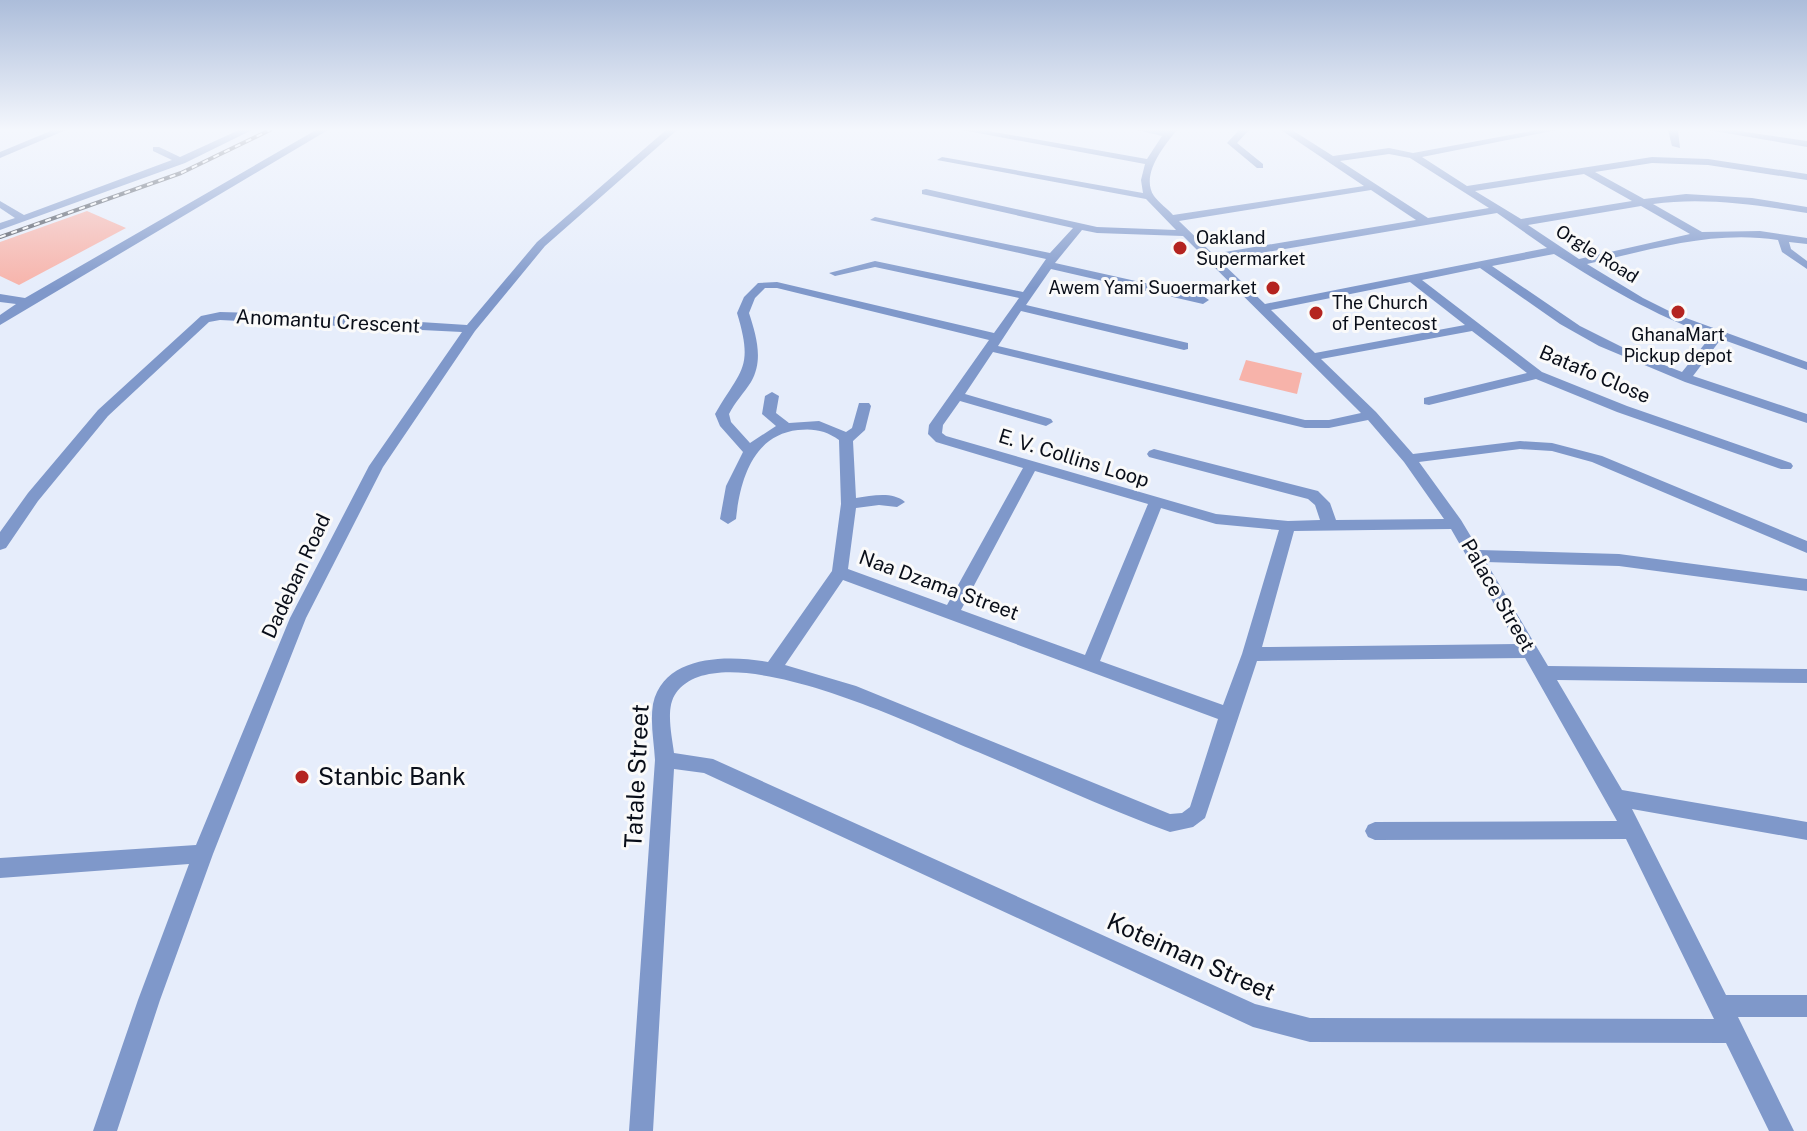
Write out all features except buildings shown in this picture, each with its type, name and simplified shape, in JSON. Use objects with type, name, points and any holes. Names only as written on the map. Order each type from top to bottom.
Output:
[{"type":"street","points":[[0,227],[123,183]]},
{"type":"street","points":[[0,321],[27,302],[232,183]]},
{"type":"street","name":"Dadeban Road","points":[[105,1131],[203,854],[318,574],[380,460],[470,329],[541,244],[611,183]]},
{"type":"street","points":[[1069,183],[1149,197],[1145,183]]},
{"type":"street","points":[[1368,183],[1426,222]]},
{"type":"street","name":"Orgle Road","points":[[1455,183],[1639,301],[1718,335],[1807,366]]},
{"type":"street","points":[[1465,189],[1502,183]]},
{"type":"street","points":[[1607,183],[1700,235]]},
{"type":"street","points":[[1169,219],[1374,187]]},
{"type":"street","points":[[926,192],[1052,217],[1079,227],[1125,233],[1183,233]]},
{"type":"street","points":[[1519,223],[1705,196],[1807,210]]},
{"type":"street","name":"Palace Street","points":[[1149,197],[1371,415],[1409,459],[1456,524],[1616,798],[1782,1131]]},
{"type":"street","points":[[0,204],[24,219]]},
{"type":"street","points":[[1209,258],[1498,210]]},
{"type":"street","points":[[875,220],[1203,300]]},
{"type":"street","name":"E. V. Collins Loop","points":[[1079,227],[1051,261],[936,425],[935,434],[941,439],[1216,519],[1288,526],[1456,524]]},
{"type":"street","points":[[1577,263],[1700,235],[1782,236],[1807,241]]},
{"type":"street","points":[[1782,236],[1786,250],[1807,266]]},
{"type":"street","points":[[1261,308],[1556,250]]},
{"type":"street","points":[[835,273],[875,264],[1184,346]]},
{"type":"street","points":[[1484,266],[1576,329],[1686,376],[1807,419]]},
{"type":"street","name":"Batafo Close","points":[[1411,277],[1537,375],[1611,405],[1786,466]]},
{"type":"street","points":[[750,451],[725,423],[722,414],[733,394],[745,381],[750,366],[752,341],[743,313],[758,288],[767,284],[1294,422],[1329,424],[1371,415]]},
{"type":"street","points":[[0,298],[27,302]]},
{"type":"street","name":"Anomantu Crescent","points":[[0,544],[33,497],[103,413],[205,319],[220,316],[295,318],[470,329]]},
{"type":"street","points":[[1312,357],[1473,327]]},
{"type":"street","points":[[1686,376],[1718,335]]},
{"type":"street","points":[[1429,401],[1537,375]]},
{"type":"street","points":[[772,396],[769,414],[784,426]]},
{"type":"street","points":[[958,396],[1046,422]]},
{"type":"street","points":[[728,519],[734,481],[750,451],[784,426],[823,426],[836,430],[846,439],[858,430],[864,406]]},
{"type":"street","name":"Naa Dzama Street","points":[[846,439],[849,504],[840,572],[1228,715]]},
{"type":"street","points":[[1409,459],[1520,445],[1552,447],[1597,459],[1807,547]]},
{"type":"street","points":[[1154,454],[1313,495],[1322,503],[1330,526]]},
{"type":"street","points":[[950,614],[1031,466]]},
{"type":"street","points":[[849,504],[879,500],[897,502]]},
{"type":"street","points":[[1090,663],[1156,503]]},
{"type":"street","points":[[1228,715],[1251,654],[1288,526]]},
{"type":"street","points":[[1476,556],[1631,561],[1807,585]]},
{"type":"street","points":[[772,671],[840,572]]},
{"type":"street","points":[[1251,654],[1530,651]]},
{"type":"street","name":"Tatale Street","points":[[641,1131],[665,760],[662,716],[668,689],[685,675],[705,667],[754,667],[850,691],[1170,823],[1186,821],[1198,812],[1228,715]]},
{"type":"street","points":[[1544,673],[1807,676]]},
{"type":"street","name":"Koteiman Street","points":[[665,760],[706,765],[1253,1015],[1282,1024],[1310,1030],[1734,1031]]},
{"type":"street","points":[[1616,798],[1807,831]]},
{"type":"street","points":[[1375,831],[1633,830]]},
{"type":"street","points":[[0,868],[203,854]]},
{"type":"street","points":[[1722,1006],[1807,1006]]},
{"type":"shaded area","points":[[87,211],[126,228],[19,285],[0,276],[0,242]]},
{"type":"shaded area","points":[[1246,360],[1302,373],[1297,394],[1239,380]]},
{"type":"railway","points":[[0,237],[153,183]]},
{"type":"place","name":"Oakland Supermarket","points":[[1180,248]]},
{"type":"place","name":"Awem Yami Suoermarket","points":[[1273,288]]},
{"type":"place","name":"GhanaMart Pickup depot","points":[[1678,312]]},
{"type":"place","name":"The Church of Pentecost","points":[[1316,313]]},
{"type":"place","name":"Stanbic Bank","points":[[302,777]]}]
